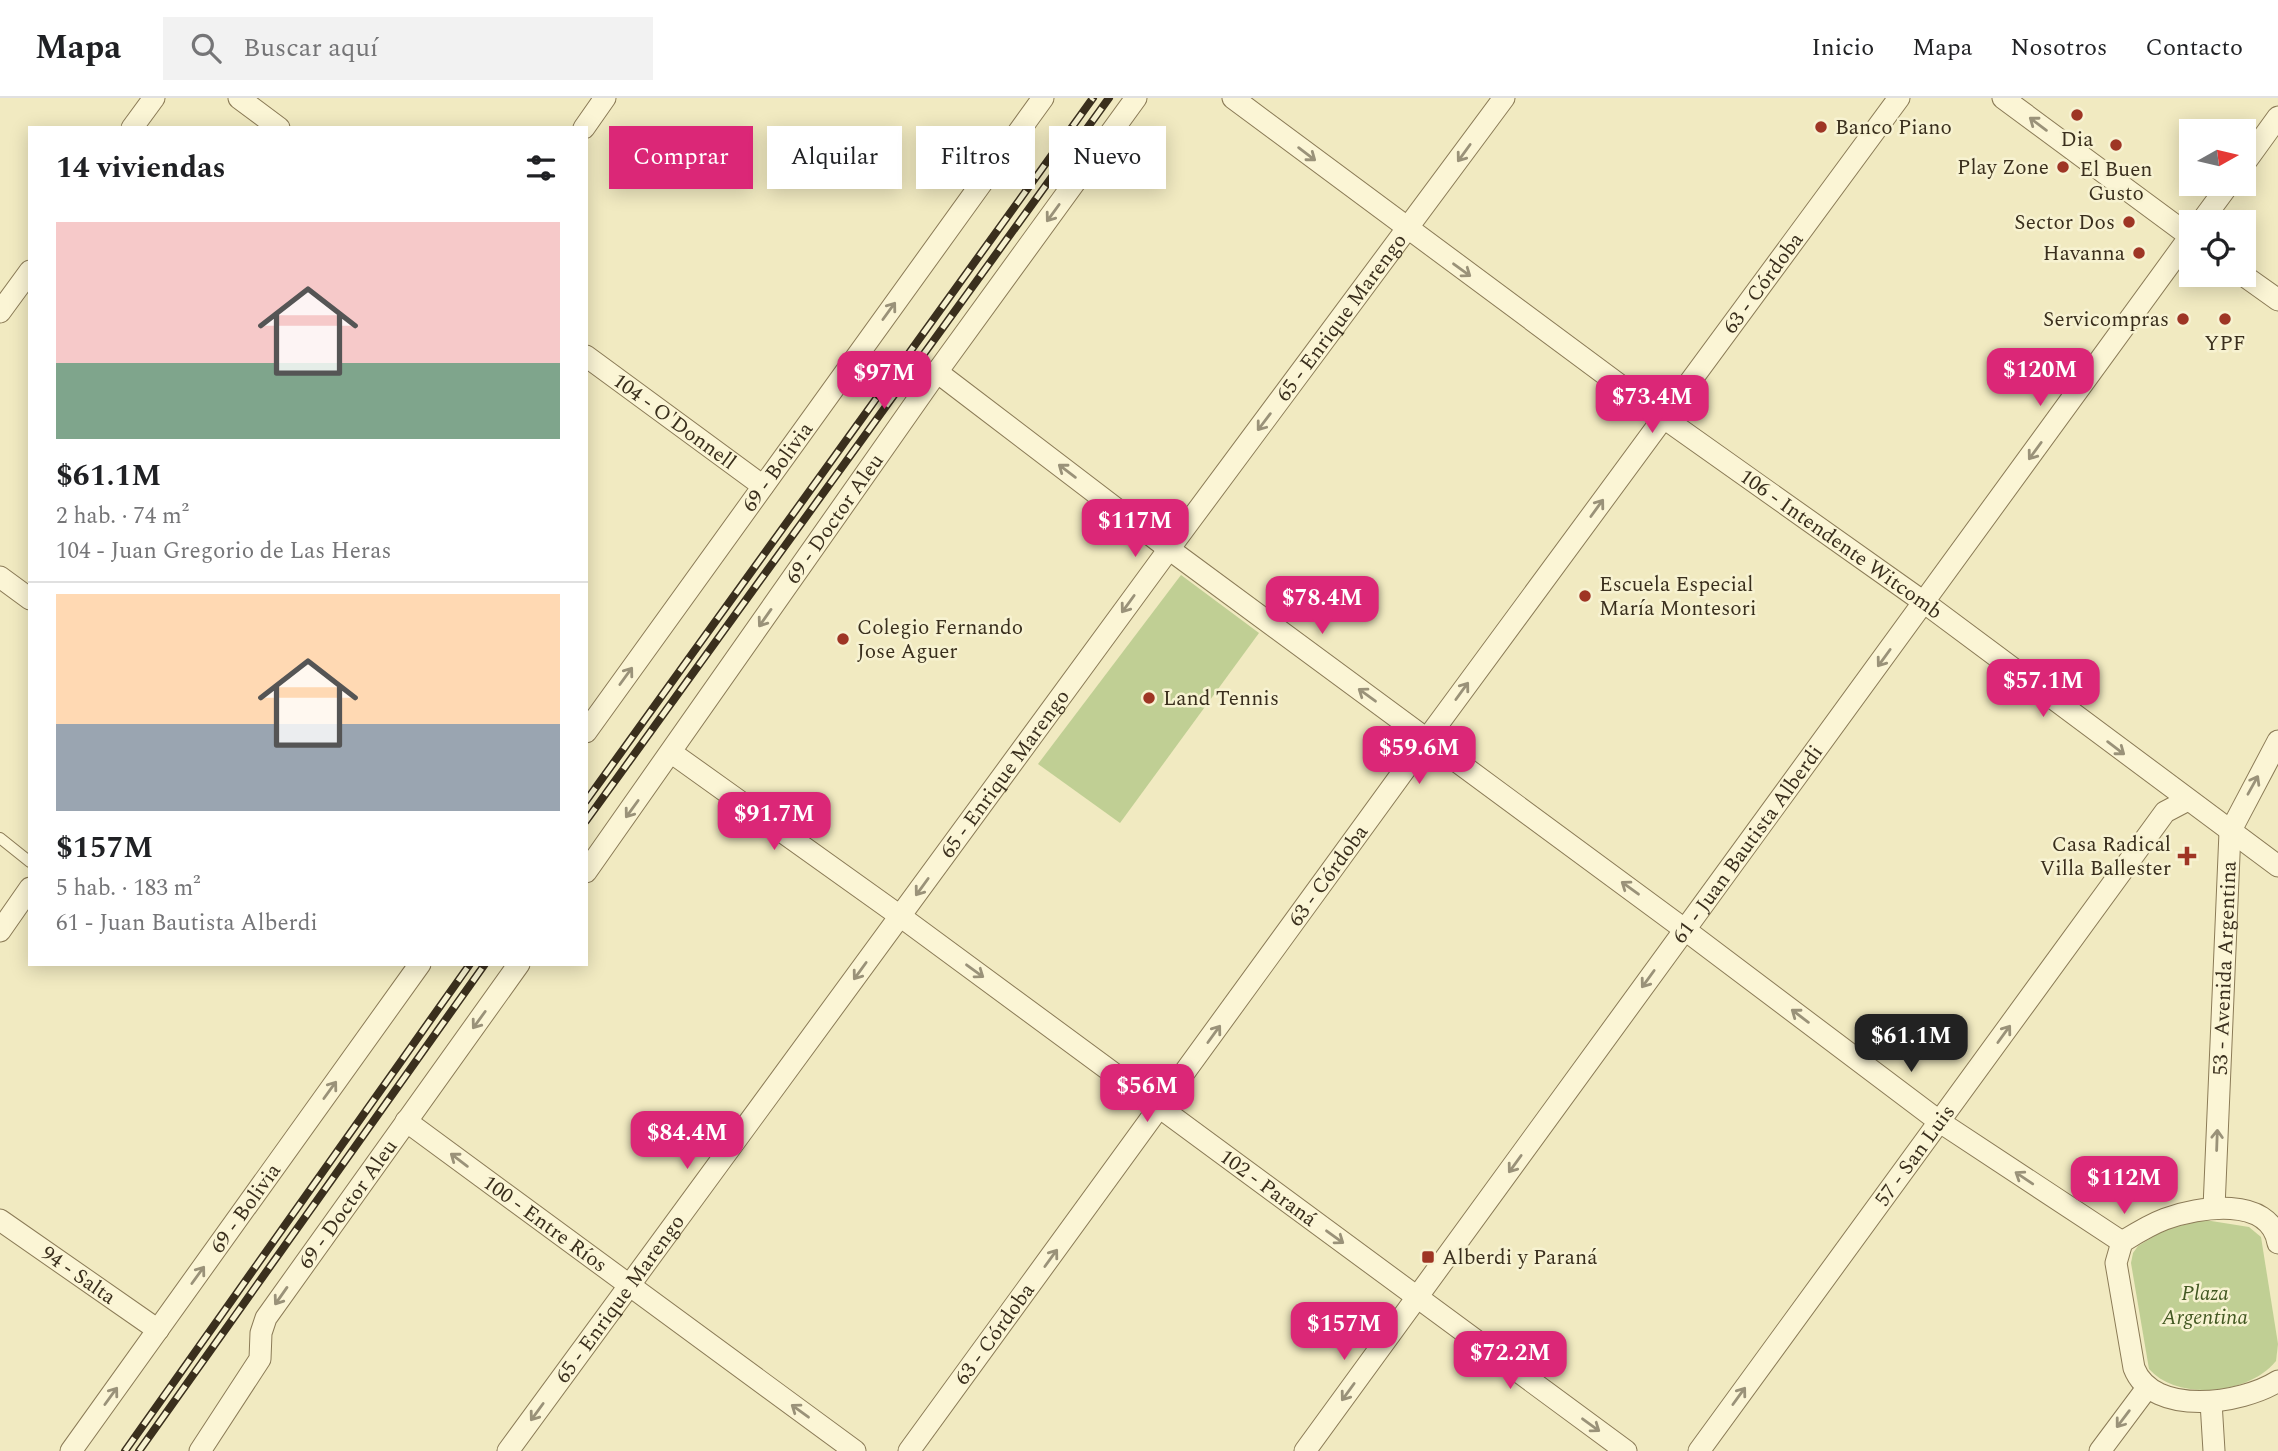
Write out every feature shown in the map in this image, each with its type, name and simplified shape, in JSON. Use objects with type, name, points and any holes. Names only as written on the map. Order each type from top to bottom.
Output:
[{"type":"street","points":[[133,126],[154,98]]},
{"type":"street","points":[[239,98],[276,126]]},
{"type":"street","points":[[585,126],[606,98]]},
{"type":"street","name":"69 - Bolivia","points":[[588,729],[1043,98]]},
{"type":"street","name":"69 - Doctor Aleu","points":[[588,869],[937,372],[1136,98]]},
{"type":"street","name":"106 - Intendente Witcomb","points":[[1233,98],[1664,418],[1925,603],[2186,801],[2278,866]]},
{"type":"street","name":"65 - Enrique Marengo","points":[[509,1451],[1169,549],[1504,98]]},
{"type":"street","name":"63 - Córdoba","points":[[909,1451],[1427,739],[1899,98]]},
{"type":"street","points":[[2003,98],[2179,223]]},
{"type":"street","points":[[2256,147],[2278,117]]},
{"type":"street","name":"61 - Juan Bautista Alberdi","points":[[1305,1451],[2179,252]]},
{"type":"street","points":[[0,312],[28,274]]},
{"type":"street","points":[[2256,284],[2278,300]]},
{"type":"street","name":"104 - O'Donnell","points":[[588,357],[762,486]]},
{"type":"street","points":[[937,372],[1169,549],[1685,929],[1940,1122],[2122,1242]]},
{"type":"street","points":[[0,577],[28,598]]},
{"type":"street","name":"53 - Avenida Argentina","points":[[2214,1208],[2230,832],[2278,741]]},
{"type":"street","name":"102 - Paraná","points":[[672,753],[900,916],[1626,1451]]},
{"type":"street","name":"57 - San Luis","points":[[1699,1451],[2165,812],[2186,801]]},
{"type":"street","points":[[3,922],[28,891]]},
{"type":"street","name":"69 - Bolivia","points":[[71,1451],[419,966]]},
{"type":"street","name":"69 - Doctor Aleu","points":[[201,1451],[260,1359],[261,1333],[266,1318],[518,966]]},
{"type":"street","name":"100 - Entre Ríos","points":[[406,1121],[855,1451]]},
{"type":"street","points":[[2278,1243],[2272,1211],[2214,1208],[2164,1219],[2122,1242],[2116,1263],[2134,1368],[2138,1379],[2147,1388],[2169,1396],[2211,1402],[2253,1393],[2278,1381]]},
{"type":"street","name":"94 - Salta","points":[[0,1220],[158,1330]]},
{"type":"street","points":[[2100,1451],[2147,1388]]},
{"type":"street","points":[[2211,1402],[2214,1451]]},
{"type":"lane","points":[[1,840],[28,860]]},
{"type":"green space","name":"Land Tennis","points":[[1181,575],[1259,633],[1120,823],[1038,764]]},
{"type":"green space","name":"Plaza Argentina","points":[[2205,1220],[2249,1227],[2261,1237],[2278,1344],[2276,1361],[2249,1381],[2214,1390],[2195,1390],[2177,1386],[2149,1369],[2131,1263],[2138,1246],[2166,1229]]},
{"type":"railway","points":[[588,798],[1093,98]]},
{"type":"railway","points":[[588,818],[1109,98]]},
{"type":"railway","points":[[125,1451],[469,966]]},
{"type":"railway","points":[[139,1451],[484,966]]},
{"type":"place","name":"Dia","points":[[2077,115]]},
{"type":"place","name":"Banco Piano","points":[[1821,127]]},
{"type":"place","name":"El Buen Gusto","points":[[2116,145]]},
{"type":"place","name":"Play Zone","points":[[2063,167]]},
{"type":"place","name":"Sector Dos","points":[[2129,222]]},
{"type":"place","name":"Havanna","points":[[2139,253]]},
{"type":"place","name":"Servicompras","points":[[2183,319]]},
{"type":"place","name":"YPF","points":[[2225,319]]},
{"type":"place","name":"Escuela Especial María Montesori","points":[[1585,596]]},
{"type":"place","name":"Colegio Fernando Jose Aguer","points":[[843,639]]},
{"type":"place","name":"Land Tennis","points":[[1149,698]]},
{"type":"place","name":"Casa Radical Villa Ballester","points":[[2187,856]]},
{"type":"place","name":"Alberdi y Paraná","points":[[1428,1257]]}]
